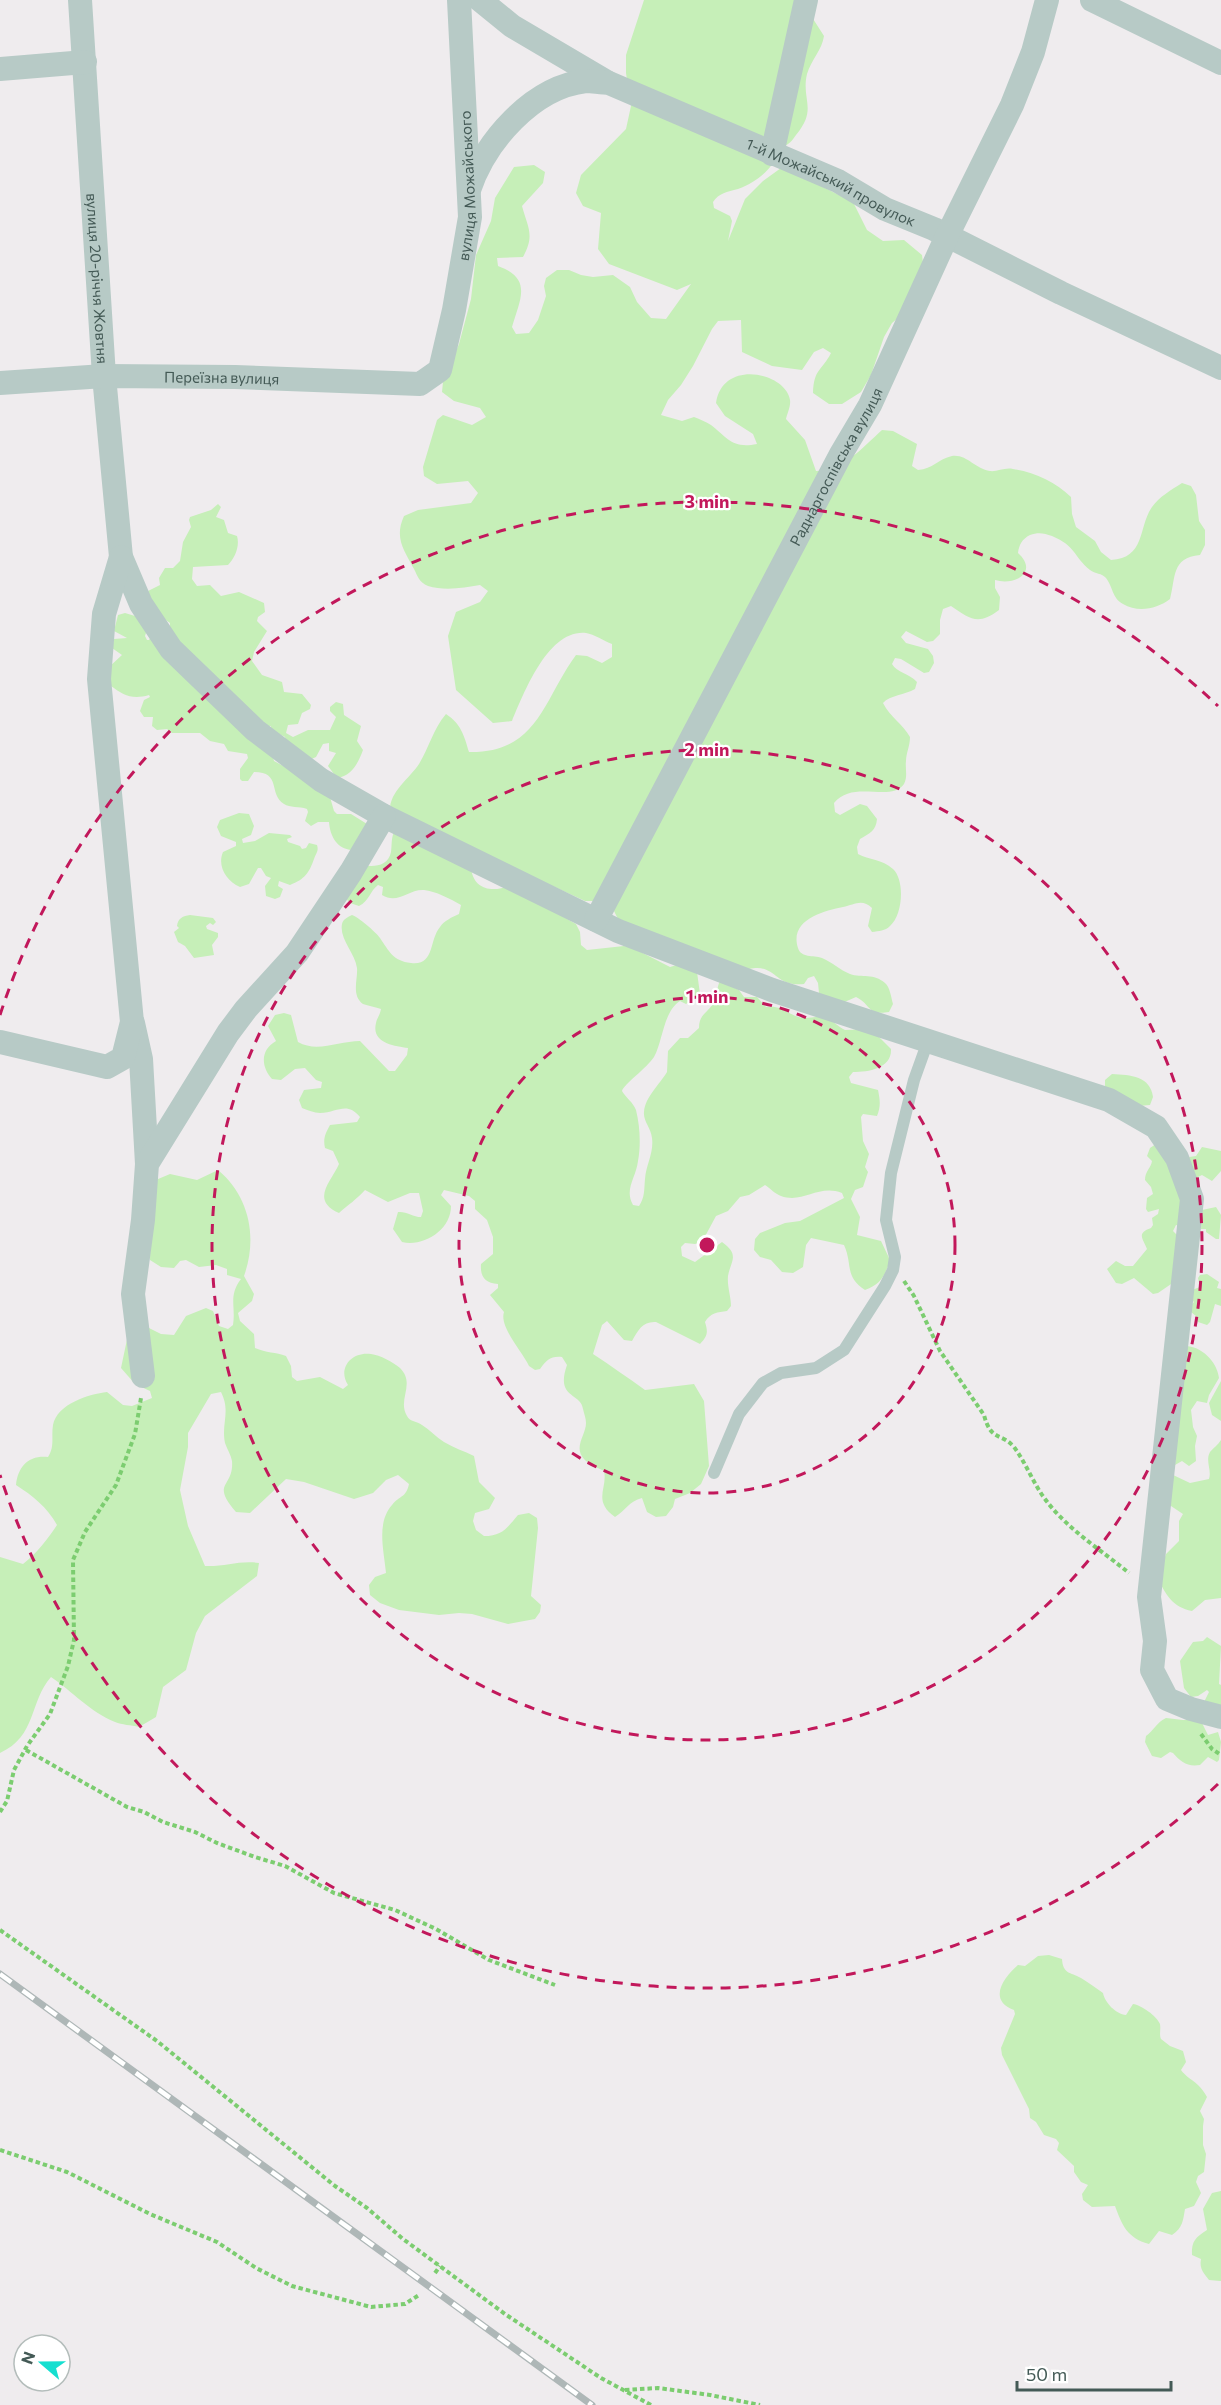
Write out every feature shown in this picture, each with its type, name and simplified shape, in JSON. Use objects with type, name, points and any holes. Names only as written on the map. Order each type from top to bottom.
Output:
[{"type":"street","name":"вулиця 20-річчя Жовтня","points":[[80,0],[104,376],[121,557]]},
{"type":"street","name":"вулиця Можайського","points":[[440,370],[454,310],[470,217],[459,0]]},
{"type":"street","points":[[480,0],[512,26],[609,84]]},
{"type":"street","points":[[772,154],[806,0]]},
{"type":"street","name":"Раднаргоспівська вулиця","points":[[596,920],[841,454],[870,405],[947,236],[1011,105],[1033,52],[1047,0]]},
{"type":"street","points":[[1092,0],[1221,63]]},
{"type":"street","points":[[0,69],[85,62]]},
{"type":"street","name":"1-й Можайський провулок","points":[[469,190],[474,176],[495,142],[541,97],[561,87],[586,81],[609,84],[838,181],[885,208],[1221,368]]},
{"type":"street","name":"Переїзна вулиця","points":[[0,383],[104,376],[235,377],[420,384],[440,370]]},
{"type":"street","points":[[121,557],[141,604],[171,649],[209,687],[255,730],[321,780],[384,816],[618,931],[772,990],[1109,1100],[1156,1127],[1177,1158],[1192,1199],[1150,1591],[1155,1641],[1152,1670],[1167,1699],[1191,1709],[1221,1717]]},
{"type":"street","points":[[121,557],[104,615],[99,679],[132,1022],[141,1059],[147,1164],[133,1294],[143,1376]]},
{"type":"street","points":[[147,1164],[228,1033],[246,1009],[297,953],[351,872],[384,816]]},
{"type":"street","points":[[0,1042],[107,1068],[123,1058],[132,1022]]},
{"type":"lane","points":[[714,1473],[740,1414],[763,1383],[781,1373],[816,1368],[844,1350],[885,1287],[895,1257],[886,1220],[891,1173],[914,1080],[928,1041]]},
{"type":"path","points":[[894,1265],[914,1296],[940,1351],[980,1409],[993,1435],[1009,1442],[1016,1450],[1046,1500],[1065,1521],[1150,1591]]},
{"type":"path","points":[[0,1812],[7,1801],[14,1770],[50,1714],[68,1666],[74,1640],[74,1560],[85,1532],[116,1485],[135,1434],[143,1376]]},
{"type":"path","points":[[26,1750],[126,1807],[195,1832],[217,1843],[285,1866],[334,1893],[395,1910],[436,1929],[489,1960],[555,1985]]},
{"type":"path","points":[[0,1930],[157,2041],[335,2186],[367,2208],[403,2239],[440,2266],[543,2341],[651,2405]]},
{"type":"path","points":[[0,2150],[66,2172],[150,2214],[217,2242],[256,2268],[292,2286],[371,2307],[405,2304],[419,2295]]},
{"type":"path","points":[[435,2273],[440,2266]]},
{"type":"path","points":[[624,2390],[658,2388],[760,2405]]},
{"type":"green space","points":[[644,0],[801,0],[824,36],[807,74],[808,111],[803,126],[759,177],[738,189],[721,195],[713,202],[714,208],[730,216],[732,221],[728,241],[745,199],[763,181],[781,168],[853,202],[867,230],[883,241],[904,240],[922,255],[924,270],[904,313],[892,323],[884,337],[871,375],[861,392],[842,404],[829,404],[813,393],[817,374],[831,353],[823,348],[814,352],[802,370],[772,366],[742,352],[741,320],[718,321],[693,366],[668,400],[661,415],[682,421],[694,417],[711,425],[736,444],[757,444],[753,434],[725,416],[716,403],[721,389],[730,380],[741,375],[754,374],[767,377],[786,391],[790,402],[786,419],[805,440],[816,471],[844,463],[882,430],[893,431],[917,444],[912,466],[918,470],[928,468],[947,457],[957,456],[985,470],[1021,470],[1052,482],[1071,497],[1072,514],[1076,527],[1095,541],[1101,552],[1111,560],[1122,558],[1136,548],[1152,507],[1182,483],[1191,486],[1196,495],[1199,521],[1205,530],[1205,545],[1200,555],[1179,564],[1174,576],[1170,599],[1159,605],[1141,609],[1123,604],[1117,599],[1106,578],[1084,565],[1070,547],[1049,535],[1036,533],[1025,538],[1019,547],[1018,553],[1026,566],[1022,576],[1010,581],[995,580],[995,588],[1000,597],[999,610],[985,618],[974,619],[951,606],[943,609],[940,634],[933,641],[927,642],[906,631],[901,637],[906,643],[928,649],[933,656],[934,663],[929,672],[924,673],[901,659],[895,658],[892,664],[917,682],[915,689],[883,703],[910,737],[904,784],[890,792],[851,793],[842,796],[834,803],[835,812],[840,815],[860,804],[867,806],[877,819],[874,829],[860,839],[857,847],[858,854],[884,863],[897,874],[901,889],[898,914],[888,928],[872,932],[868,926],[872,908],[865,903],[854,904],[826,911],[810,918],[798,930],[797,938],[798,948],[805,955],[822,958],[850,974],[872,977],[885,983],[893,1004],[889,1012],[873,1011],[856,997],[840,1004],[819,993],[818,983],[814,976],[808,978],[804,984],[786,982],[765,969],[749,969],[620,923],[613,909],[603,901],[585,901],[390,811],[396,792],[419,764],[446,714],[461,730],[469,752],[492,750],[510,744],[536,721],[576,655],[587,656],[602,663],[612,657],[612,644],[586,633],[572,634],[560,641],[539,665],[512,721],[493,723],[456,690],[448,636],[456,612],[480,602],[488,591],[480,585],[447,589],[434,588],[425,584],[419,579],[404,550],[400,531],[404,516],[418,510],[471,503],[478,493],[468,481],[437,484],[424,476],[423,467],[437,420],[443,415],[472,425],[486,417],[480,408],[454,401],[442,392],[443,382],[459,344],[471,299],[476,255],[491,221],[495,198],[514,167],[534,165],[545,172],[543,183],[522,206],[530,237],[523,257],[497,258],[498,266],[509,271],[520,284],[520,299],[512,327],[516,334],[529,333],[538,320],[546,296],[544,286],[546,278],[557,270],[569,270],[593,277],[613,275],[630,287],[637,302],[651,318],[666,319],[691,284],[677,290],[609,264],[598,249],[601,213],[583,206],[576,193],[581,175],[626,129],[631,106],[626,55]]},
{"type":"green space","points":[[218,504],[221,507],[216,517],[224,520],[228,533],[237,536],[236,552],[228,565],[193,567],[192,579],[197,586],[210,585],[221,596],[239,592],[264,603],[265,612],[258,617],[257,621],[267,631],[254,652],[252,661],[262,675],[282,682],[284,692],[302,694],[311,705],[310,709],[302,713],[298,724],[288,725],[286,733],[293,737],[308,730],[330,730],[336,717],[330,711],[330,707],[336,702],[343,704],[344,715],[361,726],[357,741],[363,750],[359,760],[347,775],[337,778],[328,766],[336,753],[329,751],[329,743],[323,744],[316,757],[307,761],[286,742],[285,737],[271,730],[271,726],[266,727],[274,761],[328,790],[337,814],[351,814],[367,824],[352,850],[342,847],[335,841],[329,822],[318,822],[311,826],[305,821],[307,809],[289,806],[279,800],[272,779],[268,776],[254,772],[248,781],[242,781],[240,769],[248,758],[247,754],[228,751],[224,744],[210,741],[200,733],[172,733],[167,729],[157,730],[152,726],[153,717],[144,717],[140,711],[144,700],[150,697],[149,695],[128,696],[111,686],[108,668],[122,655],[112,648],[114,639],[127,638],[114,631],[118,615],[125,613],[135,616],[147,630],[145,636],[147,640],[153,633],[170,629],[170,623],[157,614],[148,591],[160,585],[159,578],[165,568],[173,568],[180,561],[183,542],[191,527],[190,517],[211,510]]},
{"type":"green space","points":[[239,813],[249,814],[254,826],[251,835],[242,839],[243,843],[255,841],[269,833],[290,835],[292,837],[287,839],[288,842],[302,849],[306,848],[309,843],[317,845],[312,864],[303,878],[290,885],[279,881],[278,886],[283,889],[280,897],[275,899],[266,896],[265,886],[271,878],[266,876],[261,868],[258,868],[249,884],[240,887],[224,873],[221,857],[223,852],[236,846],[236,842],[221,836],[217,827],[220,820]]},
{"type":"green space","points":[[394,832],[471,866],[475,880],[484,887],[496,889],[509,886],[576,924],[580,932],[581,945],[587,950],[624,946],[633,948],[670,967],[680,964],[697,972],[700,994],[686,1004],[680,1001],[674,1006],[654,1057],[622,1091],[636,1110],[639,1129],[639,1155],[630,1189],[633,1205],[639,1206],[642,1200],[652,1149],[651,1134],[644,1115],[645,1106],[667,1072],[668,1051],[680,1038],[688,1038],[699,1028],[702,1017],[715,1002],[720,981],[739,990],[744,997],[757,997],[766,1007],[782,1009],[804,1018],[824,1017],[845,1030],[871,1029],[891,1049],[888,1061],[884,1065],[872,1070],[853,1072],[849,1077],[851,1083],[878,1090],[880,1106],[877,1116],[863,1114],[861,1117],[863,1141],[869,1154],[865,1167],[868,1172],[863,1187],[855,1190],[851,1199],[860,1217],[857,1235],[881,1241],[890,1260],[879,1282],[865,1290],[854,1280],[844,1245],[811,1238],[806,1245],[803,1267],[793,1273],[782,1272],[771,1260],[760,1257],[754,1250],[755,1239],[760,1233],[785,1223],[800,1221],[844,1198],[842,1193],[825,1191],[789,1198],[779,1195],[765,1185],[749,1195],[740,1197],[728,1211],[716,1216],[702,1242],[685,1243],[681,1247],[682,1256],[695,1262],[722,1242],[733,1254],[728,1276],[731,1306],[727,1311],[714,1314],[707,1319],[705,1322],[707,1334],[700,1344],[656,1322],[644,1325],[632,1341],[624,1340],[607,1321],[602,1325],[593,1354],[645,1390],[694,1384],[704,1401],[709,1466],[701,1484],[690,1493],[675,1499],[673,1507],[666,1516],[656,1517],[647,1512],[642,1498],[634,1501],[615,1517],[604,1505],[602,1494],[604,1471],[586,1461],[581,1454],[580,1446],[586,1419],[581,1404],[564,1384],[567,1365],[562,1357],[554,1357],[540,1369],[535,1370],[529,1366],[508,1332],[503,1318],[504,1312],[490,1295],[498,1288],[498,1284],[484,1278],[481,1264],[493,1254],[493,1237],[487,1220],[475,1209],[475,1201],[469,1196],[444,1190],[441,1195],[451,1206],[446,1222],[435,1235],[410,1243],[402,1242],[393,1229],[398,1212],[421,1217],[423,1211],[419,1193],[410,1193],[388,1202],[365,1190],[339,1213],[330,1208],[324,1197],[325,1190],[339,1164],[333,1151],[325,1148],[326,1134],[330,1125],[357,1122],[360,1117],[351,1109],[346,1108],[320,1113],[302,1108],[299,1100],[304,1090],[321,1088],[322,1082],[316,1080],[305,1068],[295,1069],[281,1080],[272,1079],[264,1064],[267,1049],[276,1041],[268,1026],[275,1015],[284,1013],[291,1015],[298,1042],[305,1045],[320,1047],[360,1041],[389,1071],[395,1071],[407,1055],[408,1048],[380,1039],[375,1030],[381,1009],[363,1004],[357,996],[356,962],[343,935],[343,922],[352,915],[355,916],[375,932],[396,958],[405,962],[419,963],[428,956],[440,927],[459,914],[461,905],[424,890],[398,898],[388,898],[382,895],[383,887],[378,885],[359,906],[350,903],[342,894],[351,863],[375,866],[385,862],[391,852]]},
{"type":"green space","points":[[190,915],[213,918],[216,922],[206,926],[207,929],[218,933],[212,945],[214,955],[194,958],[185,946],[178,942],[174,932],[179,928],[178,921]]},
{"type":"green space","points":[[1112,1074],[1133,1076],[1144,1081],[1153,1097],[1150,1105],[1138,1106],[1105,1088],[1105,1080]]},
{"type":"green space","points":[[1156,1144],[1180,1184],[1180,1226],[1176,1225],[1173,1231],[1179,1237],[1174,1282],[1153,1294],[1134,1278],[1122,1284],[1116,1283],[1107,1269],[1116,1261],[1125,1266],[1133,1266],[1147,1249],[1142,1234],[1151,1228],[1152,1218],[1158,1214],[1159,1209],[1148,1212],[1146,1209],[1147,1198],[1153,1194],[1145,1180],[1152,1161],[1147,1156],[1150,1148]]},
{"type":"green space","points":[[1202,1147],[1221,1151],[1221,1171],[1212,1181],[1202,1175],[1194,1179],[1189,1157],[1196,1156]]},
{"type":"green space","points":[[218,1170],[237,1192],[248,1218],[250,1247],[244,1276],[254,1294],[252,1301],[238,1313],[240,1321],[254,1334],[255,1348],[286,1356],[291,1366],[292,1377],[297,1381],[320,1377],[343,1389],[348,1385],[344,1373],[345,1367],[352,1358],[358,1355],[378,1356],[400,1368],[407,1386],[404,1410],[408,1418],[425,1427],[444,1442],[474,1456],[479,1482],[495,1498],[489,1509],[475,1513],[473,1521],[476,1530],[484,1536],[490,1536],[504,1530],[518,1515],[529,1513],[537,1518],[531,1596],[541,1605],[540,1612],[535,1619],[508,1624],[472,1614],[439,1615],[399,1610],[380,1603],[370,1595],[369,1585],[375,1577],[386,1573],[382,1538],[384,1520],[392,1505],[406,1492],[409,1484],[398,1475],[386,1480],[373,1493],[354,1499],[304,1482],[286,1479],[250,1513],[236,1512],[228,1502],[224,1490],[232,1470],[232,1461],[224,1436],[226,1412],[224,1399],[221,1392],[211,1394],[188,1433],[188,1447],[180,1490],[188,1526],[205,1566],[259,1563],[257,1576],[205,1616],[196,1633],[186,1670],[163,1687],[156,1717],[139,1727],[115,1722],[89,1707],[51,1677],[39,1697],[27,1728],[12,1746],[0,1753],[0,1557],[23,1564],[42,1546],[57,1525],[39,1502],[16,1485],[19,1472],[30,1460],[48,1457],[56,1418],[61,1411],[75,1401],[107,1392],[123,1405],[132,1406],[152,1398],[150,1391],[135,1384],[121,1368],[129,1330],[149,1328],[161,1334],[174,1335],[186,1316],[206,1308],[213,1311],[219,1326],[228,1329],[233,1325],[234,1296],[241,1279],[227,1275],[227,1269],[216,1265],[199,1267],[186,1260],[180,1261],[174,1268],[161,1267],[150,1260],[151,1182],[170,1174],[197,1180]]},
{"type":"green space","points":[[1216,1207],[1221,1215],[1219,1239],[1206,1232],[1206,1229],[1201,1229],[1202,1210]]},
{"type":"green space","points":[[1207,1274],[1219,1282],[1217,1288],[1221,1289],[1221,1306],[1215,1304],[1207,1325],[1198,1322],[1196,1316],[1191,1312],[1191,1305],[1194,1302],[1189,1297],[1192,1290],[1200,1287],[1198,1278],[1200,1275]]},
{"type":"green space","points":[[1185,1346],[1197,1349],[1212,1360],[1219,1378],[1207,1403],[1197,1401],[1191,1410],[1193,1427],[1197,1436],[1196,1461],[1189,1466],[1182,1461],[1175,1465]]},
{"type":"green space","points":[[1221,1381],[1221,1421],[1212,1415],[1209,1403]]},
{"type":"green space","points":[[1221,1440],[1221,1598],[1205,1600],[1192,1611],[1175,1604],[1158,1578],[1166,1554],[1179,1541],[1179,1521],[1183,1514],[1165,1502],[1171,1474],[1190,1483],[1209,1479],[1209,1455]]},
{"type":"green space","points":[[1207,1637],[1221,1646],[1219,1684],[1221,1685],[1221,1714],[1204,1702],[1209,1692],[1207,1690],[1198,1696],[1191,1697],[1184,1688],[1180,1661],[1193,1642],[1203,1641]]},
{"type":"green space","points":[[1166,1718],[1200,1719],[1208,1735],[1218,1732],[1221,1742],[1219,1760],[1217,1762],[1208,1757],[1200,1765],[1191,1765],[1170,1752],[1161,1758],[1152,1756],[1145,1742],[1146,1736]]},
{"type":"green space","points":[[1049,1955],[1062,1959],[1066,1970],[1103,1993],[1118,2013],[1126,2015],[1133,2004],[1152,2014],[1160,2024],[1161,2039],[1170,2046],[1183,2051],[1186,2062],[1181,2070],[1200,2087],[1207,2097],[1200,2111],[1204,2119],[1203,2145],[1206,2154],[1204,2172],[1198,2176],[1196,2182],[1201,2193],[1194,2206],[1185,2209],[1180,2227],[1172,2235],[1159,2231],[1149,2244],[1135,2238],[1126,2230],[1115,2206],[1092,2207],[1083,2200],[1082,2194],[1088,2185],[1081,2182],[1074,2172],[1074,2166],[1057,2150],[1059,2143],[1056,2139],[1044,2135],[1036,2122],[1030,2118],[1029,2109],[1002,2055],[1001,2048],[1015,2014],[1014,2010],[1001,2000],[1003,1982],[1018,1965],[1025,1966],[1038,1956]]},
{"type":"green space","points":[[1221,2191],[1220,2281],[1209,2280],[1201,2268],[1201,2259],[1192,2255],[1192,2246],[1195,2240],[1207,2230],[1203,2209],[1212,2193]]},
{"type":"railway","points":[[0,1974],[592,2405]]}]
